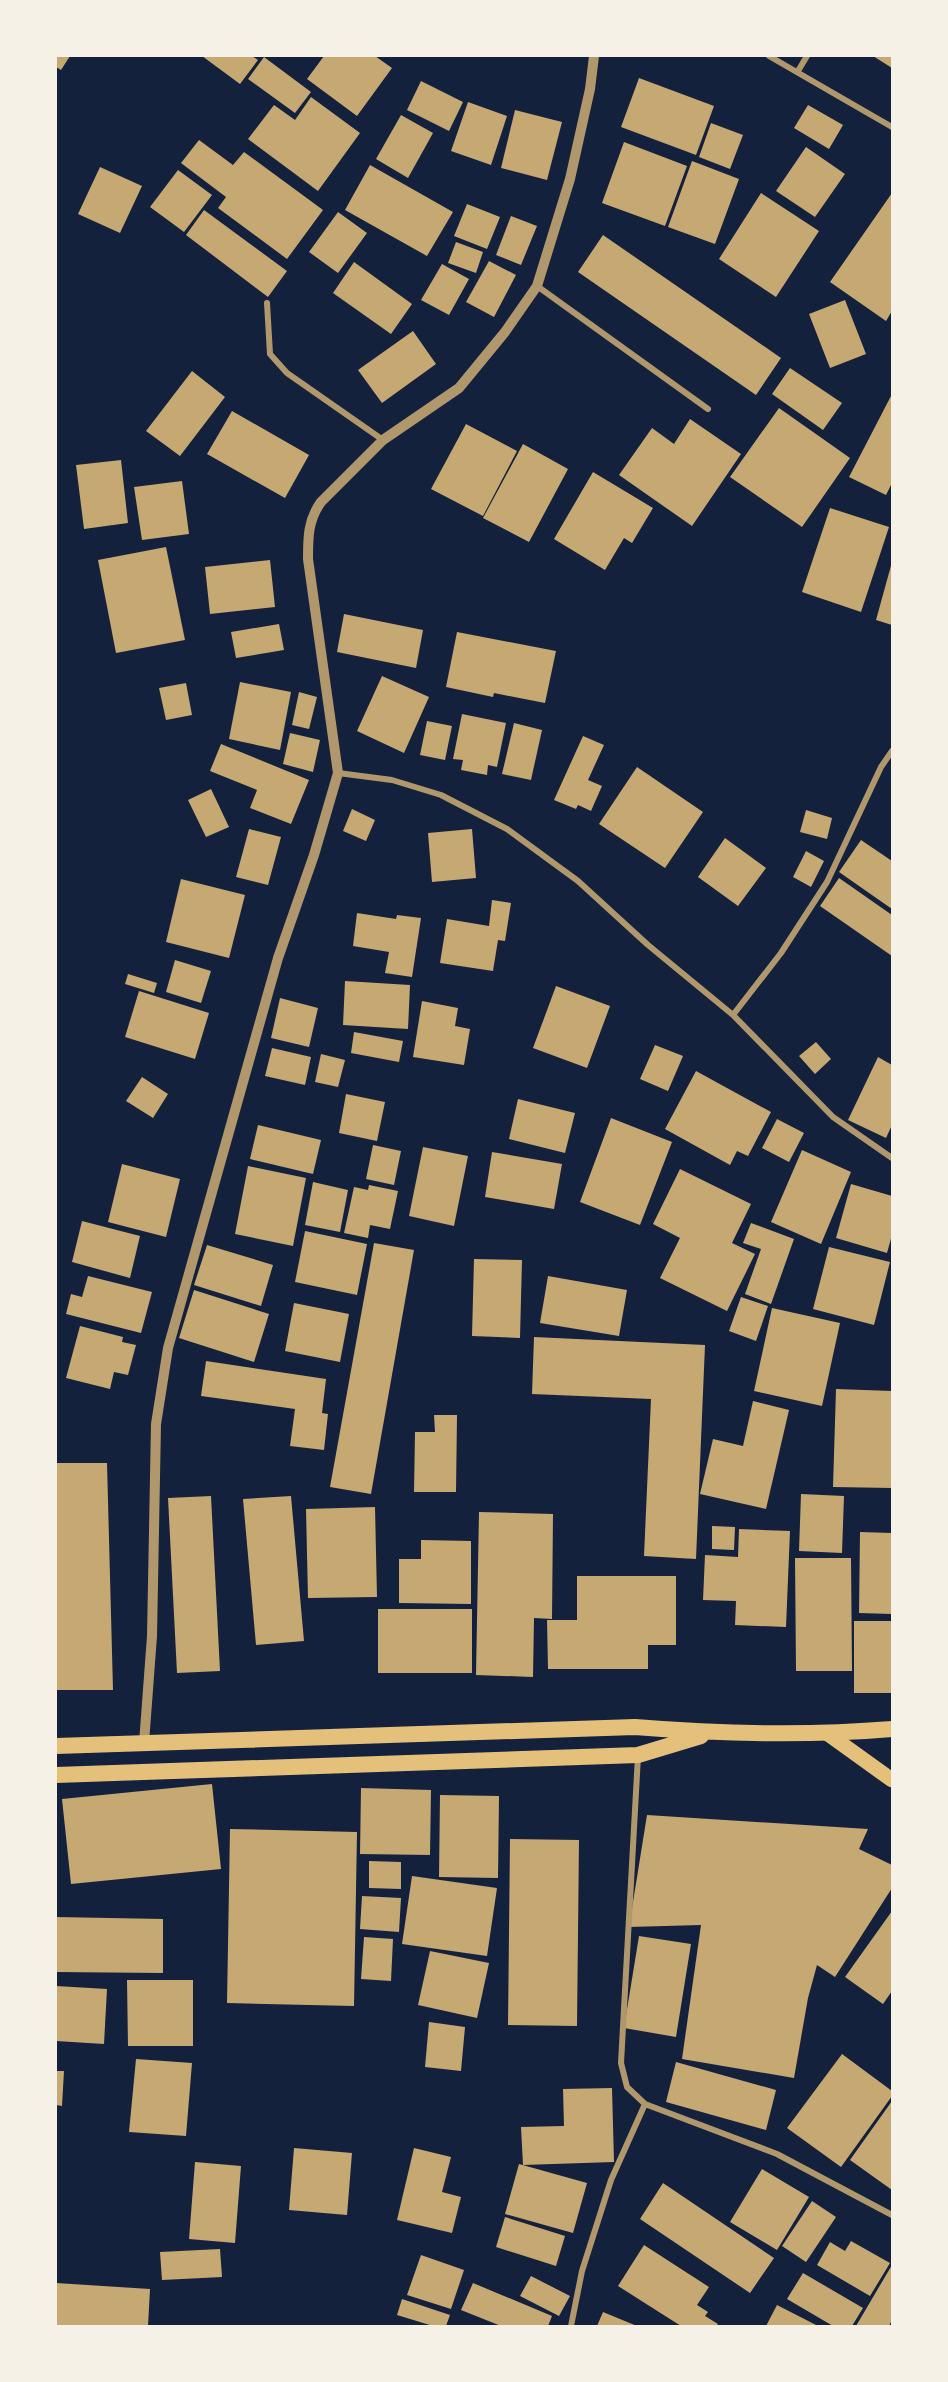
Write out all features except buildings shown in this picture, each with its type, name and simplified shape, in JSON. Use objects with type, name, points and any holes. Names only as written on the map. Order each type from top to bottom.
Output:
[{"type":"highway","points":[[56,1746],[635,1727],[711,1733],[828,1734],[892,1729]]},
{"type":"highway","points":[[56,1775],[638,1755],[711,1733]]},
{"type":"main road","points":[[828,1734],[892,1780]]},
{"type":"street","points":[[144,1743],[152,1636],[156,1424],[168,1348],[278,958],[314,855],[338,772],[308,559],[308,528],[321,502],[383,440],[459,388],[505,332],[537,286],[570,179],[590,88],[594,56]]},
{"type":"street","points":[[769,56],[892,127]]},
{"type":"street","points":[[798,71],[807,56]]},
{"type":"street","points":[[537,286],[708,409]]},
{"type":"street","points":[[267,303],[270,354],[287,373],[383,440]]},
{"type":"street","points":[[733,1015],[781,953],[827,882],[881,767],[892,751]]},
{"type":"street","points":[[338,772],[392,780],[441,795],[507,829],[578,881],[648,945],[733,1015],[833,1117],[892,1158]]},
{"type":"street","points":[[638,1755],[621,2063],[627,2087],[645,2104],[777,2154],[892,2215]]},
{"type":"street","points":[[571,2326],[582,2271],[611,2180],[645,2104]]}]
